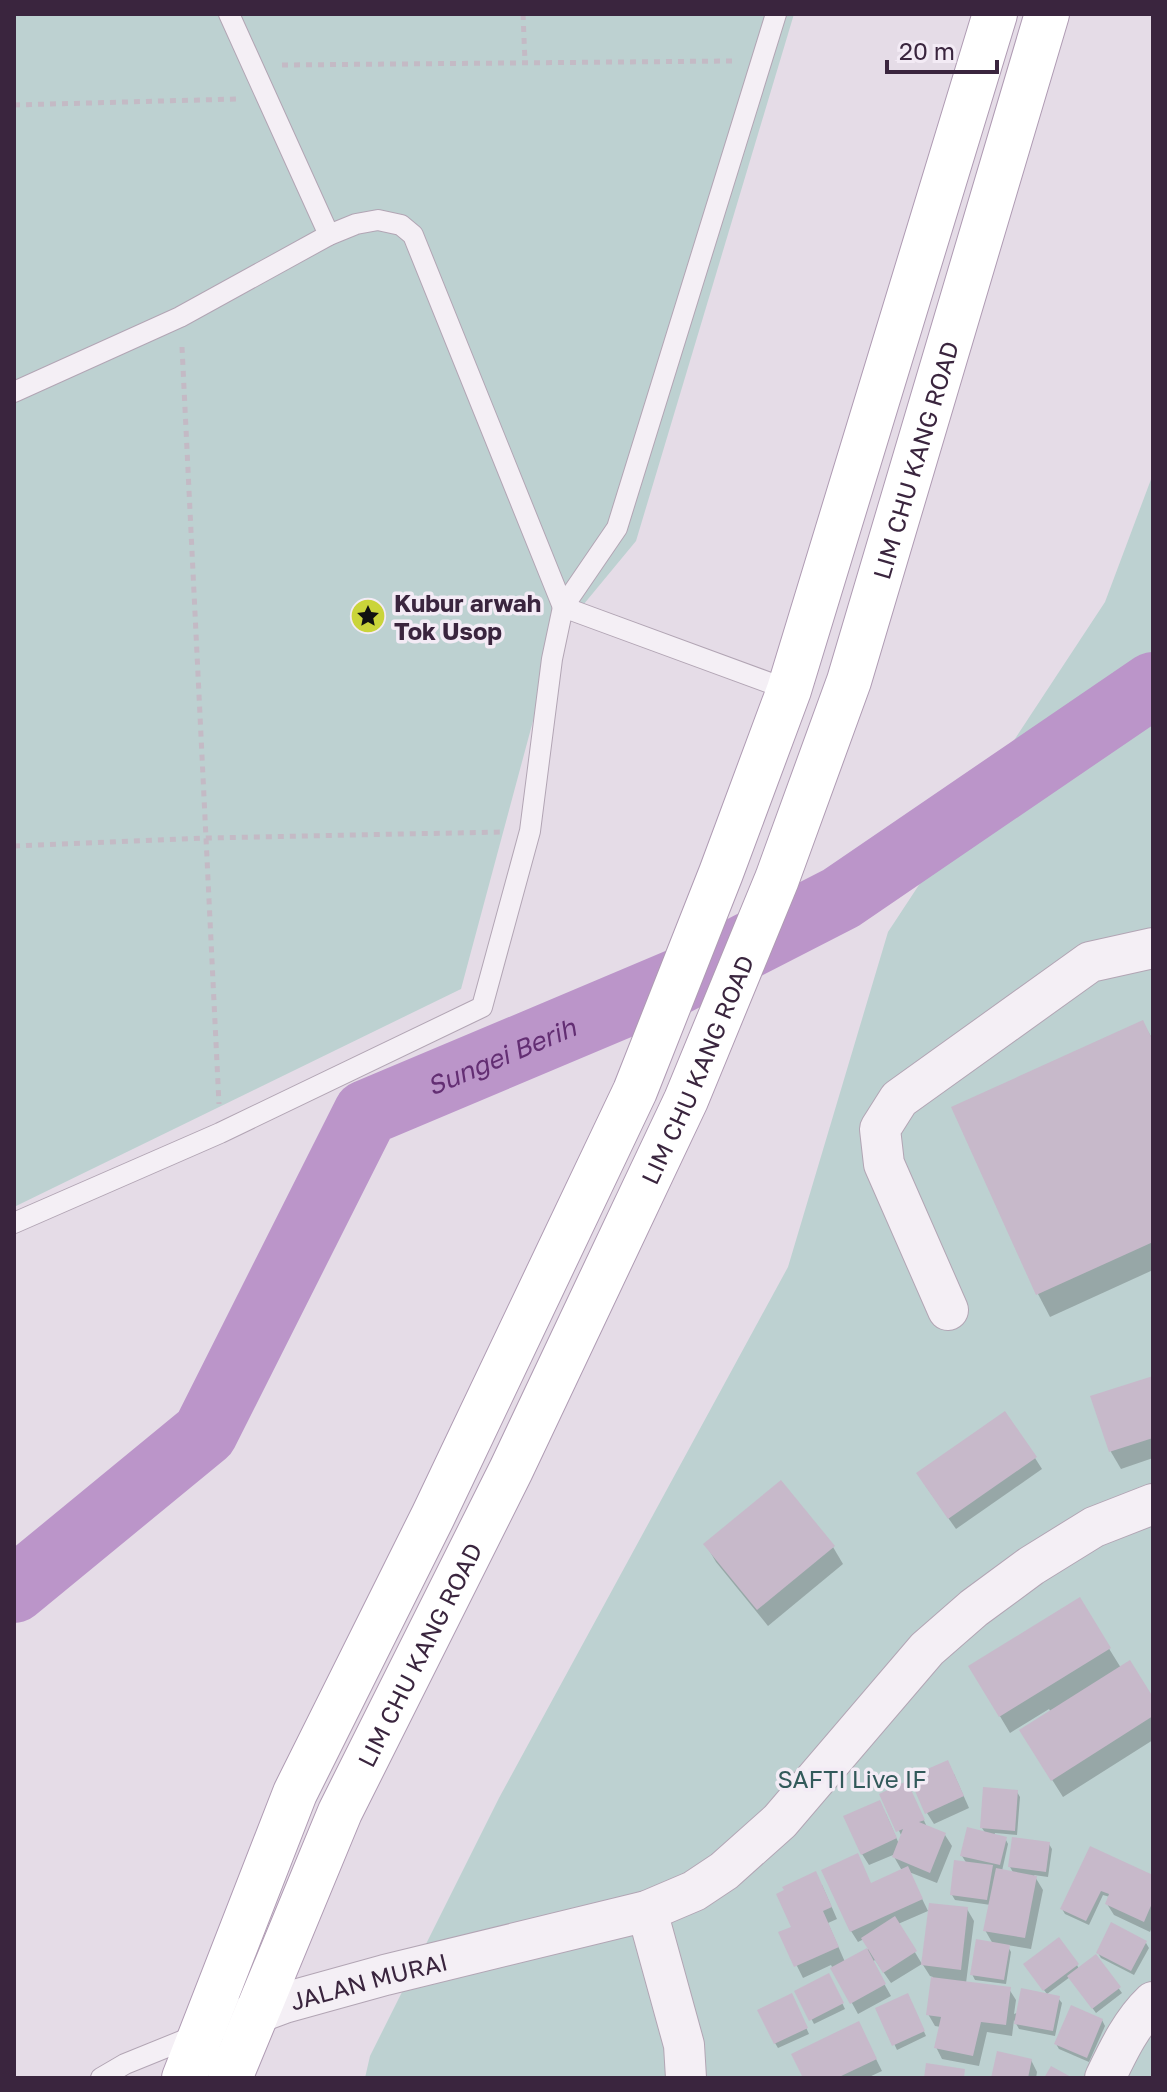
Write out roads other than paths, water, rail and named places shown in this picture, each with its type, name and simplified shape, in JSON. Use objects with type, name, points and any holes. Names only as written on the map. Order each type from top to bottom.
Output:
[{"type":"main road","name":"LIM CHU KANG ROAD","points":[[184,2078],[295,1793],[433,1516],[635,1091],[721,873],[789,690],[995,14]]},
{"type":"main road","name":"LIM CHU KANG ROAD","points":[[230,2078],[340,1812],[511,1470],[686,1100],[777,879],[849,681],[1047,14]]},
{"type":"main road","points":[[433,1516],[449,1522],[463,1518],[484,1504],[511,1470]]},
{"type":"street","points":[[948,1310],[884,1164],[880,1129],[899,1099],[1090,962],[1153,948]]},
{"type":"street","name":"JALAN MURAI","points":[[201,2033],[385,1975],[647,1911],[694,1891],[724,1871],[780,1821],[927,1649],[974,1608],[1031,1566],[1094,1527],[1153,1504]]},
{"type":"street","points":[[647,1911],[684,2045],[686,2078]]},
{"type":"street","points":[[1105,2078],[1122,2044],[1153,2002]]},
{"type":"lane","points":[[229,14],[329,235]]},
{"type":"lane","points":[[14,1223],[220,1133],[482,1007],[530,831],[552,659],[563,607],[617,528],[776,14]]},
{"type":"lane","points":[[14,392],[180,317],[329,235],[356,224],[378,220],[401,225],[413,235],[563,607],[789,690]]},
{"type":"lane","name":"JALAN MURAI","points":[[101,2078],[125,2064],[201,2033]]},
{"type":"waterway","name":"Sungei Berih","points":[[14,1590],[205,1433],[366,1113],[677,982],[841,898],[1153,685]]},
{"type":"place","name":"Kubur arwah Tok Usop","points":[[368,616]]},
{"type":"park label","name":"SAFTI Live IF","points":[[852,1778]]}]
